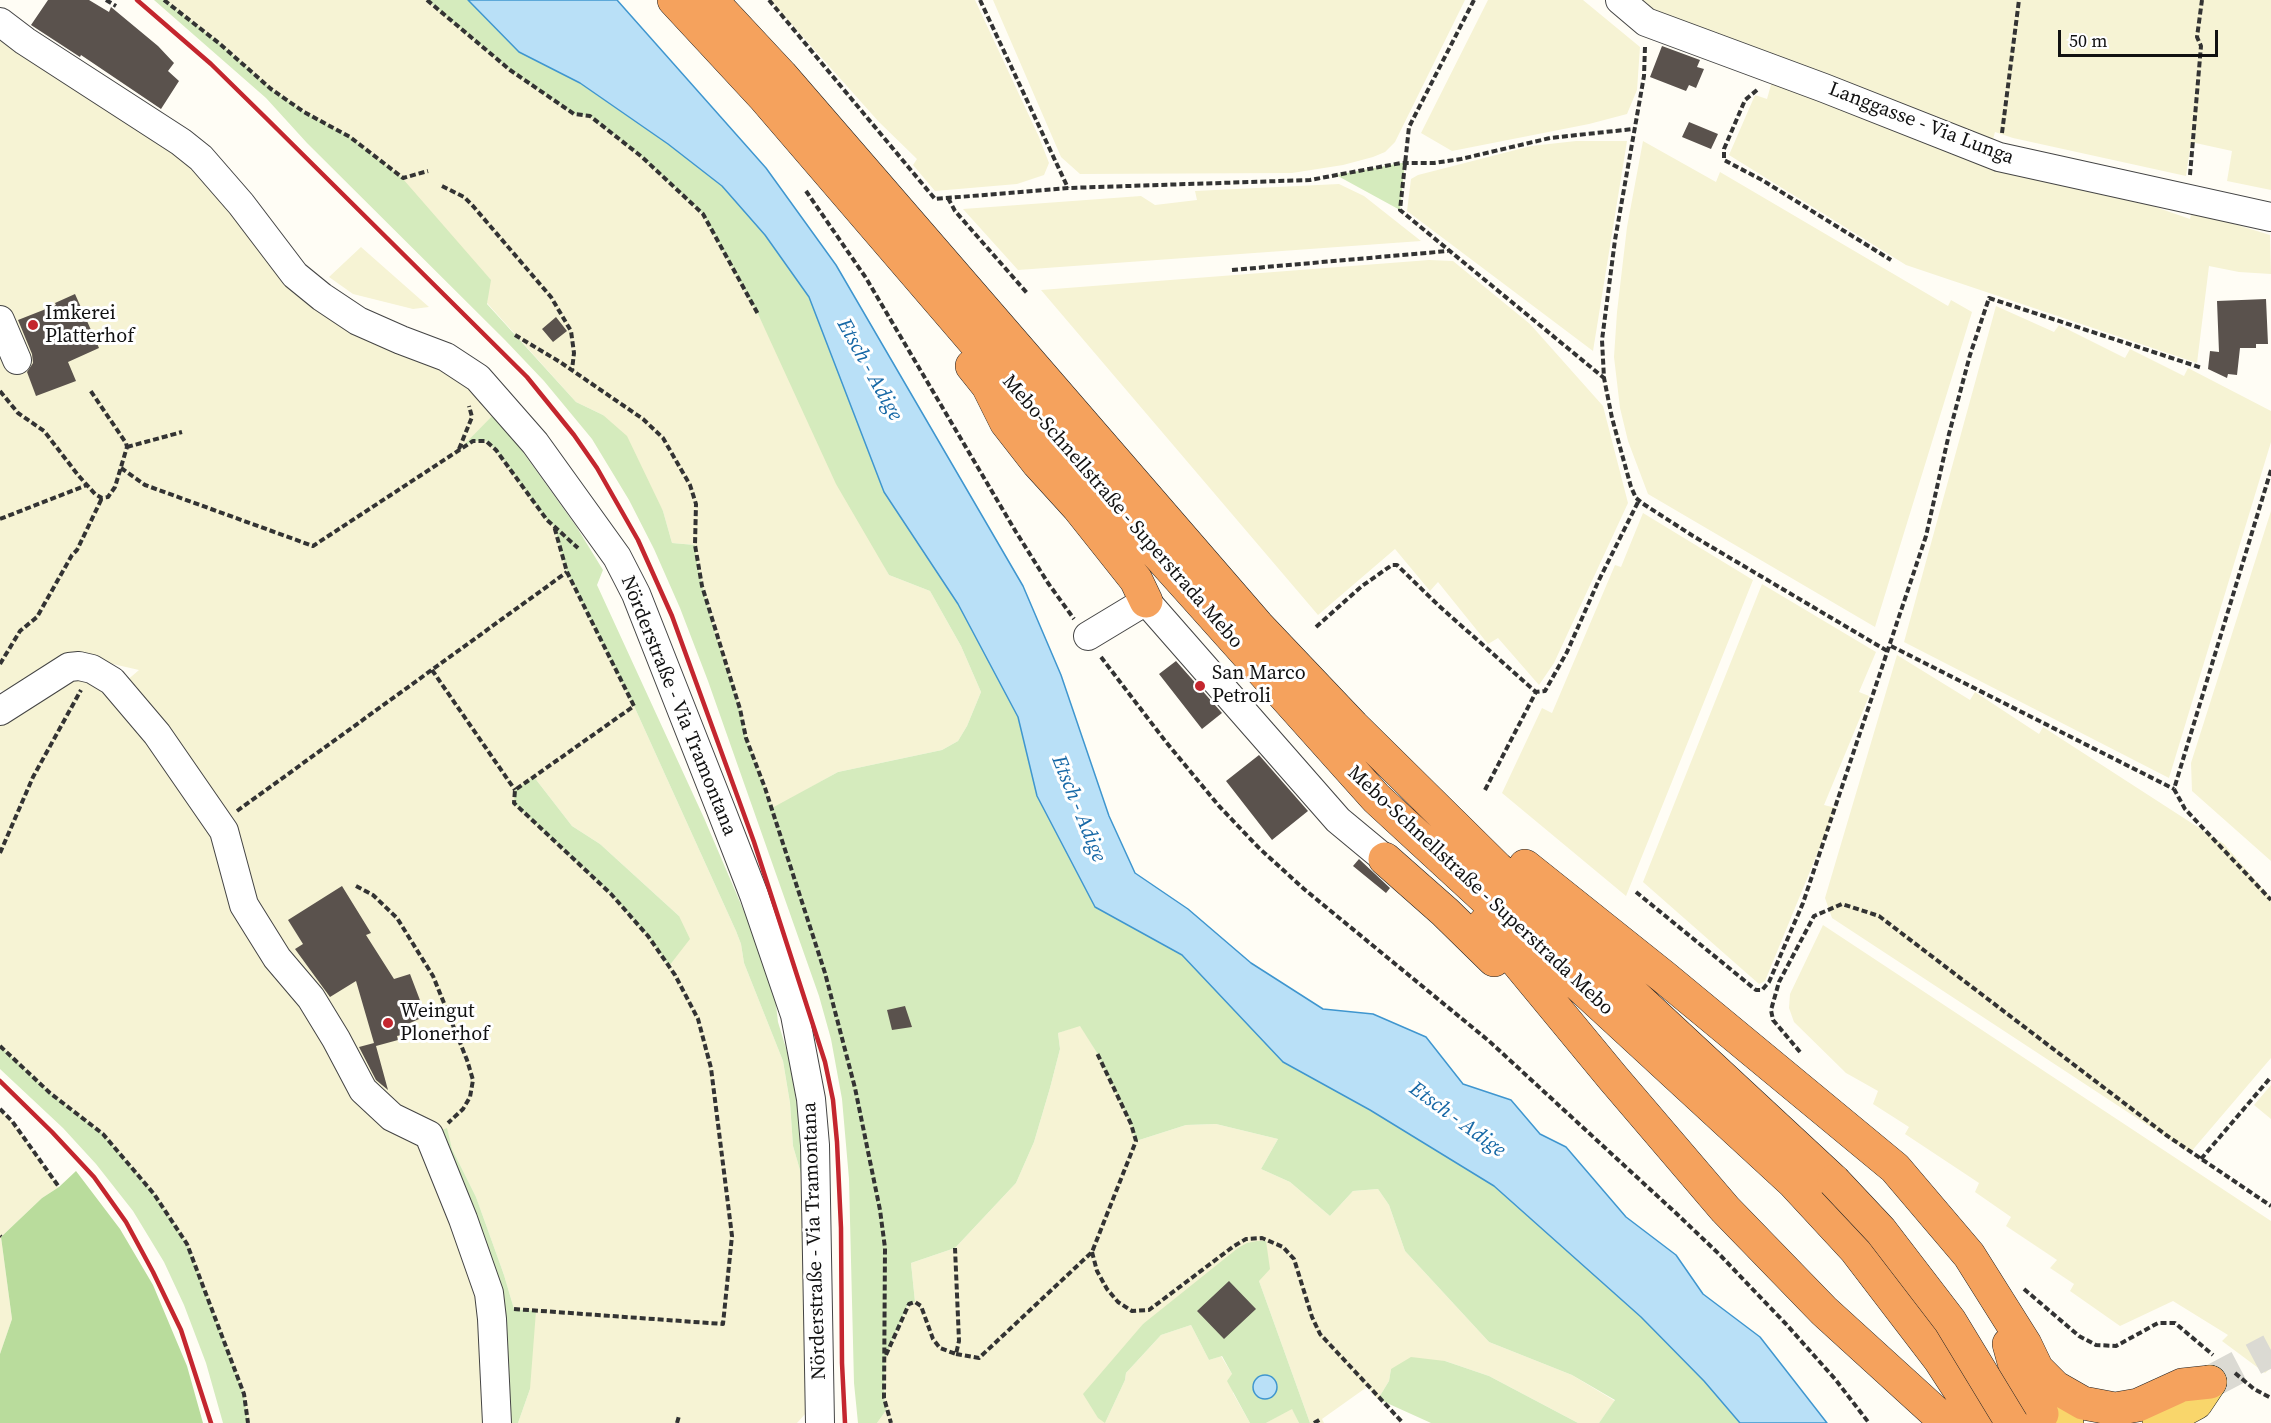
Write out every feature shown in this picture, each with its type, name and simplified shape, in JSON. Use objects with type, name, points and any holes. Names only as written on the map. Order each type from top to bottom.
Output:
[{"type":"highway","name":"Mebo-Schnellstraße - Superstrada Mebo","points":[[675,0],[765,97],[1130,522],[1376,798],[1793,1182],[1855,1249],[1940,1360],[1981,1423]]},
{"type":"highway","name":"Mebo-Schnellstraße - Superstrada Mebo","points":[[711,0],[789,83],[1258,626],[1353,726],[1497,868],[1834,1181],[1881,1231],[1950,1321],[2040,1420]]},
{"type":"highway","points":[[900,255],[908,285],[988,386],[1006,422],[1038,464],[1078,507],[1136,580],[1146,601]]},
{"type":"highway","points":[[1353,726],[1396,745],[1508,853],[1886,1159],[1969,1255],[2025,1344],[2037,1369],[2055,1387],[2083,1403],[2115,1410],[2138,1405],[2219,1370]]},
{"type":"highway","points":[[1376,798],[1394,830],[1496,934],[1613,1078],[1725,1209],[1824,1311],[1947,1423]]},
{"type":"highway","points":[[1385,859],[1445,912],[1525,990],[1680,1173],[1705,1185]]},
{"type":"highway","points":[[1989,1287],[2020,1384],[2040,1420]]},
{"type":"main road","points":[[2134,1423],[2219,1370]]},
{"type":"main road","points":[[2159,1423],[2196,1403],[2219,1370]]},
{"type":"street","name":"Langgasse - Via Lunga","points":[[1620,0],[1646,22],[1999,157],[2271,218]]},
{"type":"street","name":"Nörderstraße - Via Tramontana","points":[[0,22],[43,53],[181,142],[201,158],[241,204],[295,274],[322,297],[358,321],[446,357],[478,378],[535,443],[617,557],[636,594],[730,831],[795,1015],[811,1099],[815,1145],[820,1423]]},
{"type":"street","points":[[0,320],[17,360]]},
{"type":"street","points":[[1088,636],[1146,601],[1338,820],[1385,859]]},
{"type":"street","points":[[0,711],[69,667],[79,666],[92,669],[112,681],[157,734],[224,831],[244,905],[277,958],[311,998],[363,1090],[392,1117],[429,1135],[463,1219],[489,1293],[497,1423]]},
{"type":"path","points":[[106,0],[116,6]]},
{"type":"path","points":[[164,0],[271,89],[304,112],[350,137],[403,178],[428,171]]},
{"type":"path","points":[[427,0],[510,70],[574,114],[590,116],[642,157],[703,214],[758,314]]},
{"type":"path","points":[[769,0],[935,199],[1068,188],[1310,180],[1405,163],[1434,163],[1461,159],[1550,138],[1633,129]]},
{"type":"path","points":[[980,0],[1068,188]]},
{"type":"path","points":[[1474,0],[1409,127],[1400,210],[1604,378]]},
{"type":"path","points":[[1999,157],[2019,0]]},
{"type":"path","points":[[2188,200],[2201,46],[2197,37],[2202,0]]},
{"type":"path","points":[[1646,22],[1644,76],[1607,288],[1602,340],[1604,378],[1631,488],[1639,500],[1693,536],[1889,652]]},
{"type":"path","points":[[1770,68],[1756,92],[1745,100],[1724,149],[1724,160],[1762,180],[1891,260]]},
{"type":"path","points":[[442,186],[464,197],[473,206],[551,297],[571,331],[574,353],[572,370]]},
{"type":"path","points":[[948,198],[955,211],[1027,293]]},
{"type":"path","points":[[1232,270],[1449,251]]},
{"type":"path","points":[[1635,892],[1756,990],[1762,990],[1769,982],[1803,903],[1848,763],[1891,646],[1926,536],[1949,434],[1970,355],[1989,298],[2202,368]]},
{"type":"path","points":[[515,335],[644,419],[663,438],[690,485],[696,504],[698,568],[705,597],[740,709],[746,738],[765,788],[825,973],[855,1088],[880,1210],[885,1248],[884,1398],[891,1423]]},
{"type":"path","points":[[90,390],[127,447],[115,487],[108,497],[102,498]]},
{"type":"path","points":[[0,392],[18,414],[44,431],[87,485],[102,498]]},
{"type":"path","points":[[127,447],[182,432]]},
{"type":"path","points":[[121,468],[145,485],[312,546],[473,441],[486,441],[496,450],[547,520],[586,555]]},
{"type":"path","points":[[2174,789],[2271,470]]},
{"type":"path","points":[[0,519],[87,485]]},
{"type":"path","points":[[0,664],[20,631],[37,617],[77,550],[102,498]]},
{"type":"path","points":[[1316,627],[1362,586],[1392,565],[1397,565],[1438,605],[1536,692],[1545,691],[1567,652],[1598,582],[1639,500]]},
{"type":"path","points":[[515,790],[634,706],[567,572],[554,526]]},
{"type":"path","points":[[219,823],[567,572]]},
{"type":"path","points":[[1891,646],[2174,789],[2185,809],[2271,900]]},
{"type":"path","points":[[0,854],[33,777],[92,669]]},
{"type":"path","points":[[432,670],[515,790],[514,802],[611,894],[648,936],[675,975],[698,1019],[711,1068],[732,1236],[723,1324],[514,1310],[511,1298]]},
{"type":"path","points":[[1485,790],[1536,692]]},
{"type":"path","points":[[356,886],[372,895],[397,918],[432,976],[467,1060],[473,1080],[470,1097],[462,1109],[448,1120],[447,1128]]},
{"type":"path","points":[[1803,1055],[1773,1020],[1772,1010],[1779,982],[1814,916],[1842,904],[1879,916],[2166,1135],[2271,1206]]},
{"type":"path","points":[[0,1046],[50,1093],[103,1134],[154,1194],[187,1244],[244,1394],[248,1423]]},
{"type":"path","points":[[885,1358],[909,1304],[915,1302],[921,1306],[933,1339],[940,1348],[956,1354],[979,1358],[1092,1252],[1136,1141],[1131,1124],[1097,1053]]},
{"type":"path","points":[[2201,1159],[2271,1077]]},
{"type":"path","points":[[0,1109],[12,1121],[59,1187]]},
{"type":"path","points":[[1092,1252],[1097,1271],[1112,1296],[1132,1311],[1149,1310],[1240,1243],[1253,1238],[1272,1241],[1283,1247],[1294,1259],[1312,1317],[1320,1334],[1402,1423]]},
{"type":"path","points":[[955,1248],[959,1341],[956,1354]]},
{"type":"path","points":[[1989,1287],[2006,1277],[2034,1296],[2079,1336],[2096,1345],[2116,1346],[2158,1323],[2175,1323],[2219,1370],[2271,1398]]},
{"type":"path","points":[[677,1423],[679,1416]]},
{"type":"path","points":[[1314,1423],[1322,1419]]},
{"type":"shaded area","points":[[164,0],[427,0],[510,70],[574,114],[590,116],[642,157],[703,215],[758,314],[889,575],[930,591],[961,646],[981,692],[958,741],[942,750],[838,772],[772,809],[746,738],[740,709],[714,630],[698,568],[695,545],[672,543],[663,511],[603,415],[576,402],[487,303],[490,279],[304,112],[271,89],[220,44]]},
{"type":"shaded area","points":[[770,0],[975,0],[1039,137],[1049,163],[1044,175],[1017,184],[935,191],[913,165],[917,159],[879,122]]},
{"type":"shaded area","points":[[993,0],[1465,0],[1395,142],[1385,152],[1343,165],[1292,173],[1080,174],[1061,157]]},
{"type":"shaded area","points":[[1488,0],[1583,0],[1640,47],[1637,90],[1627,114],[1589,124],[1452,151],[1421,133]]},
{"type":"shaded area","points":[[1639,0],[2271,0],[2271,190],[2227,181],[2232,151],[2191,142],[2186,176],[2013,138],[1995,132],[1992,143],[1658,12]]},
{"type":"shaded area","points":[[0,33],[189,160],[261,242],[467,385],[495,413],[463,448],[473,441],[486,441],[496,450],[547,520],[554,526],[567,572],[634,706],[736,931],[744,963],[783,1061],[790,1103],[793,1146],[804,1184],[808,1334],[806,1413],[797,1423],[518,1423],[530,1389],[514,1309],[476,1197],[452,1149],[446,1128],[497,1423],[248,1423],[244,1394],[187,1244],[154,1194],[103,1134],[50,1093],[0,1046],[0,711],[69,667],[118,688],[139,670],[82,657],[14,693],[0,690]],"holes":[[[534,777],[572,826],[600,844],[679,916],[668,966],[648,936],[611,894],[514,803]]]},
{"type":"shaded area","points":[[1774,74],[2190,219],[2192,211],[2270,235],[2271,274],[2239,272],[2209,266],[2197,363],[1906,265],[1729,155],[1755,95],[1767,99]]},
{"type":"shaded area","points":[[1576,141],[1627,141],[1593,351],[1407,211],[1411,179],[1418,175],[1531,146]]},
{"type":"shaded area","points":[[1643,141],[1716,182],[1720,172],[1948,306],[1951,300],[1972,312],[1875,627],[1648,494],[1628,441],[1620,408],[1614,357],[1627,227]]},
{"type":"shaded area","points":[[1339,184],[1364,196],[1421,241],[1018,270],[963,209],[1141,196],[1155,205],[1197,200],[1195,191]]},
{"type":"shaded area","points":[[361,247],[429,307],[413,309],[353,294],[329,277]]},
{"type":"shaded area","points":[[1429,260],[1453,261],[1530,324],[1603,406],[1628,503],[1554,663],[1539,685],[1498,638],[1488,644],[1438,582],[1430,591],[1395,549],[1318,615],[1041,290]]},
{"type":"shaded area","points":[[1996,306],[2054,332],[2059,325],[2125,358],[2130,349],[2184,376],[2188,368],[2271,411],[2271,442],[2169,778],[1904,642]]},
{"type":"shaded area","points":[[2271,511],[2271,861],[2192,791],[2191,763]]},
{"type":"shaded area","points":[[1643,513],[1753,580],[1626,896],[1502,793],[1542,708],[1552,713],[1615,565],[1621,567]]},
{"type":"shaded area","points":[[1762,584],[1876,652],[1859,692],[1869,696],[1824,805],[1836,808],[1765,981],[1759,984],[1643,882]]},
{"type":"shaded area","points":[[1897,655],[1970,700],[1975,692],[2039,734],[2043,727],[2224,844],[2271,898],[2271,1058],[2190,1153],[1832,918],[1825,898]]},
{"type":"shaded area","points":[[1823,925],[2271,1221],[2271,1368],[2265,1373],[2222,1341],[2228,1335],[2173,1301],[2120,1326],[2070,1291],[2074,1284],[2050,1268],[2057,1260],[2006,1226],[2011,1217],[1975,1192],[1979,1183],[1905,1134],[1909,1127],[1873,1104],[1878,1091],[1846,1073],[1794,1022],[1789,1008],[1790,994]]},
{"type":"shaded area","points":[[1080,1025],[1097,1053],[1131,1124],[1136,1141],[1186,1125],[1216,1124],[1278,1139],[1261,1169],[1290,1182],[1330,1216],[1353,1191],[1378,1189],[1389,1205],[1405,1251],[1489,1342],[1572,1375],[1615,1401],[1599,1423],[1578,1423],[1489,1376],[1445,1361],[1391,1369],[1389,1381],[1378,1399],[1367,1387],[1322,1419],[1324,1423],[1310,1423],[1259,1281],[1143,1324],[1105,1423],[877,1423],[887,1409],[884,1398],[885,1358],[909,1304],[915,1302],[911,1263],[955,1248],[1016,1183],[1034,1142],[1050,1088],[1060,1049],[1058,1033]]},
{"type":"shaded area","points":[[2271,1085],[2271,1119],[2254,1105]]},
{"type":"shaded area","points":[[0,1109],[12,1121],[59,1187],[42,1198],[1,1237],[12,1319],[0,1354]]},
{"type":"shaded area","points":[[1191,1325],[1209,1360],[1221,1356],[1232,1374],[1233,1393],[1250,1423],[1105,1423],[1126,1373],[1161,1335]]},
{"type":"shaded area","points":[[1292,1408],[1299,1423],[1266,1423]]},
{"type":"green space","points":[[154,0],[164,0],[220,44],[271,89],[304,112],[350,137],[403,179],[491,280],[487,304],[576,402],[603,415],[627,436],[663,511],[672,543],[695,545],[698,568],[714,630],[740,709],[746,738],[772,808],[838,772],[942,750],[958,741],[981,692],[961,646],[930,591],[889,575],[836,484],[758,314],[703,214],[642,157],[590,116],[574,114],[510,70],[427,0],[468,0],[519,52],[580,83],[668,144],[722,186],[765,235],[809,297],[884,492],[959,604],[1018,717],[1037,796],[1095,907],[1182,955],[1283,1062],[1370,1110],[1494,1186],[1641,1317],[1704,1381],[1740,1423],[1599,1423],[1615,1400],[1572,1375],[1489,1342],[1405,1251],[1389,1205],[1378,1189],[1353,1191],[1330,1216],[1290,1182],[1261,1169],[1278,1139],[1216,1124],[1186,1125],[1136,1141],[1131,1124],[1097,1053],[1080,1026],[1058,1033],[1060,1049],[1050,1088],[1034,1142],[1016,1183],[955,1248],[911,1263],[915,1302],[908,1304],[885,1358],[884,1398],[887,1409],[877,1423],[858,1423],[854,1383],[849,1179],[842,1099],[831,1039],[819,996],[708,681],[654,549],[629,500],[592,439],[544,381],[307,143],[266,98]]},
{"type":"green space","points":[[1401,163],[1405,163],[1400,210],[1336,175]]},
{"type":"green space","points":[[495,413],[576,526],[603,570],[597,585],[704,818],[773,979],[778,1022],[789,1058],[797,1105],[804,1184],[793,1146],[790,1103],[783,1061],[744,963],[741,944],[634,706],[567,572],[554,526],[547,520],[496,450],[486,441],[473,441],[459,450]]},
{"type":"green space","points":[[534,777],[572,826],[600,844],[679,916],[690,939],[669,966],[648,936],[611,894],[514,803],[515,790]]},
{"type":"green space","points":[[0,1046],[50,1093],[103,1134],[154,1194],[187,1244],[244,1394],[248,1423],[223,1423],[206,1363],[184,1305],[164,1262],[133,1211],[96,1164],[63,1128],[0,1069]]},
{"type":"green space","points":[[447,1128],[452,1149],[476,1197],[514,1309],[536,1311],[530,1389],[518,1423],[497,1423],[492,1319],[429,1135]]},
{"type":"green space","points":[[76,1171],[120,1229],[153,1285],[187,1366],[203,1423],[0,1423],[0,1354],[12,1319],[1,1237],[42,1198],[59,1187]]},
{"type":"green space","points":[[1257,1241],[1266,1241],[1270,1269],[1259,1281],[1310,1423],[1299,1423],[1292,1409],[1266,1423],[1250,1423],[1227,1381],[1232,1374],[1222,1356],[1209,1360],[1191,1325],[1161,1335],[1126,1373],[1105,1423],[1098,1418],[1083,1394],[1143,1324],[1238,1248]]},
{"type":"green space","points":[[1411,1357],[1445,1361],[1489,1376],[1578,1423],[1431,1423],[1378,1399],[1389,1381],[1391,1369]]},
{"type":"water","name":"Etsch - Adige","points":[[468,0],[617,0],[766,168],[836,265],[1023,586],[1061,675],[1109,816],[1135,873],[1188,909],[1251,963],[1323,1009],[1373,1014],[1426,1037],[1463,1084],[1511,1100],[1540,1134],[1566,1147],[1626,1217],[1676,1255],[1703,1294],[1760,1337],[1827,1423],[1740,1423],[1704,1381],[1641,1317],[1494,1186],[1370,1110],[1283,1062],[1182,955],[1095,907],[1037,796],[1018,717],[958,604],[884,492],[809,297],[765,235],[722,186],[668,144],[580,83],[519,52]]},
{"type":"water","points":[[1265,1375],[1270,1376],[1276,1382],[1276,1392],[1270,1398],[1265,1399],[1260,1398],[1254,1392],[1253,1387],[1254,1382],[1260,1376]]},
{"type":"building","points":[[48,0],[89,0],[109,12],[111,7],[158,46],[174,63],[168,71],[179,81],[161,109],[81,55],[80,57],[31,25]]},
{"type":"building","points":[[1662,46],[1700,60],[1697,67],[1704,69],[1696,88],[1689,85],[1686,91],[1650,77]]},
{"type":"building","points":[[1689,122],[1718,134],[1711,149],[1682,137]]},
{"type":"building","points":[[75,294],[99,348],[68,362],[76,381],[36,396],[27,372],[33,363],[32,354],[18,320],[56,305],[55,303]]},
{"type":"building","points":[[2266,299],[2268,344],[2256,344],[2256,348],[2240,348],[2237,375],[2228,374],[2227,378],[2208,369],[2210,351],[2219,352],[2217,301]]},
{"type":"building","points":[[556,317],[567,331],[553,342],[542,329]]},
{"type":"building","points":[[1176,661],[1222,713],[1202,729],[1159,674]]},
{"type":"building","points":[[1259,755],[1308,811],[1272,840],[1226,781]]},
{"type":"building","points":[[1359,859],[1390,888],[1386,893],[1353,866]]},
{"type":"building","points":[[342,886],[371,933],[366,935],[394,979],[410,974],[426,1016],[403,1026],[406,1034],[397,1036],[398,1040],[376,1046],[388,1090],[376,1080],[359,1047],[374,1043],[356,981],[330,997],[295,949],[303,944],[288,920]]},
{"type":"building","points":[[905,1006],[912,1027],[892,1030],[887,1010]]},
{"type":"building","points":[[1229,1281],[1256,1309],[1224,1339],[1197,1311]]},
{"type":"tunnel","points":[[2210,1382],[2271,1350]]},
{"type":"railway","points":[[137,0],[211,64],[527,377],[574,435],[597,468],[638,540],[672,616],[754,842],[825,1062],[833,1100],[837,1142],[845,1423]]},
{"type":"railway","points":[[0,1081],[94,1177],[126,1222],[181,1330],[211,1423]]},
{"type":"place","name":"Imkerei Platterhof","points":[[33,325]]},
{"type":"place","name":"San Marco Petroli","points":[[1200,686]]},
{"type":"place","name":"Weingut Plonerhof","points":[[388,1023]]}]
